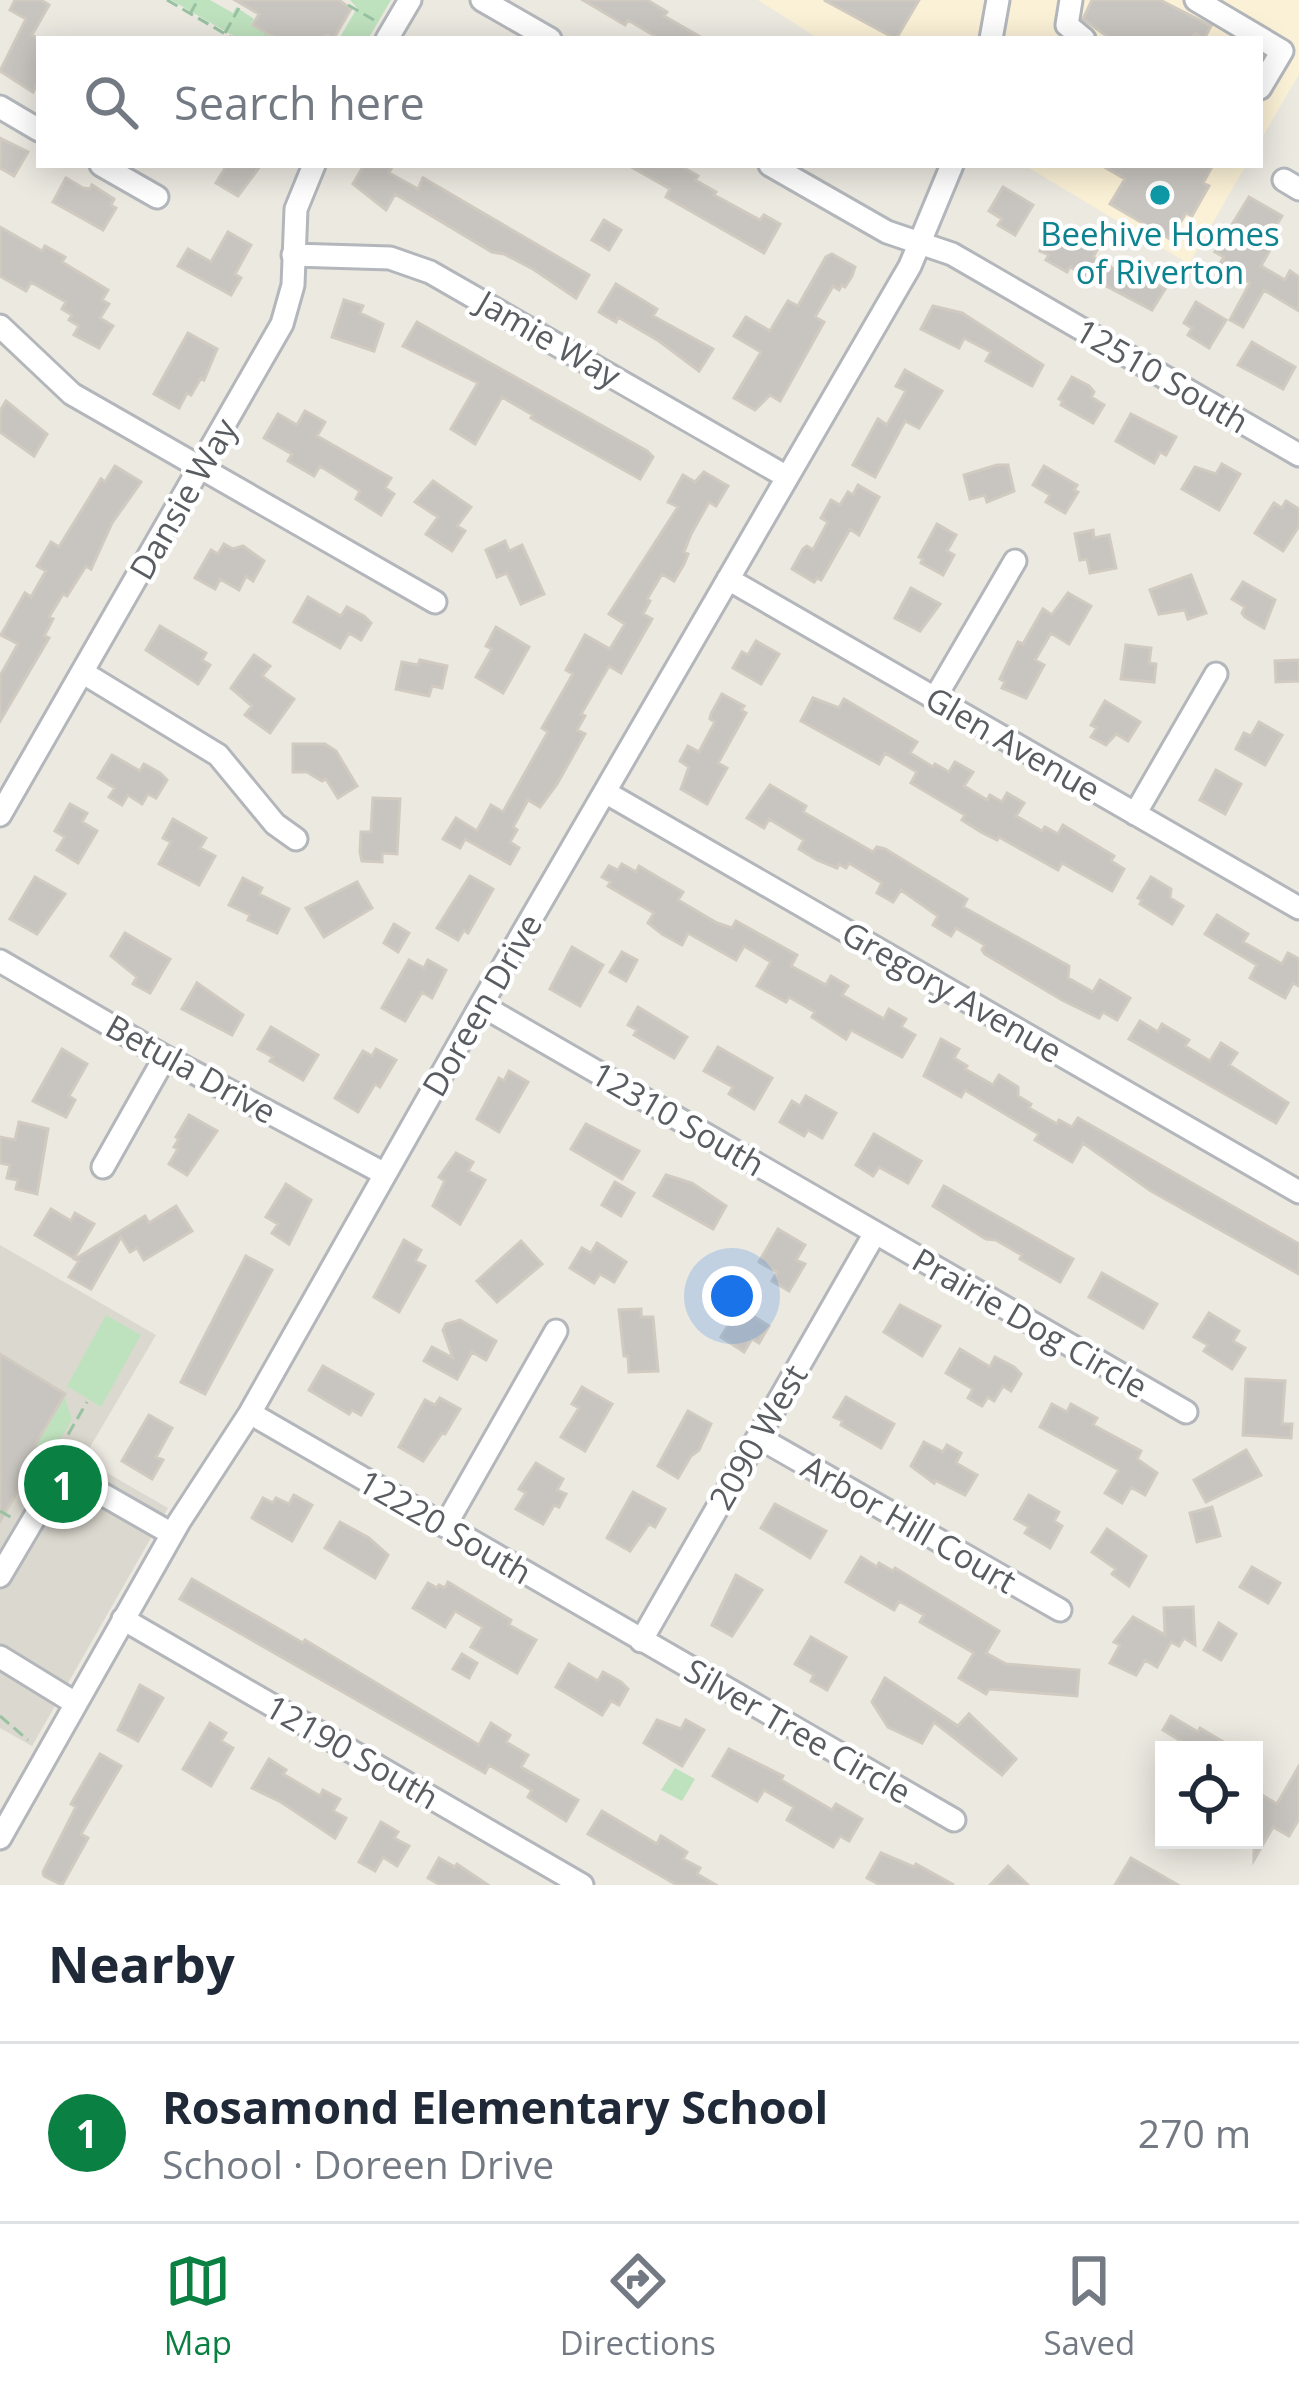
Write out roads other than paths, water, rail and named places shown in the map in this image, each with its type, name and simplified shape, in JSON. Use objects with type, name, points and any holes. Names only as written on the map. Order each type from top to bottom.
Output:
[{"type":"street","points":[[390,36],[410,0]]},
{"type":"street","points":[[482,0],[545,36]]},
{"type":"street","points":[[992,36],[998,0]]},
{"type":"street","points":[[1071,0],[1066,25],[1080,36]]},
{"type":"street","points":[[1196,0],[1231,31]]},
{"type":"street","points":[[1263,44],[1282,51],[1263,83]]},
{"type":"street","points":[[0,107],[36,128]]},
{"type":"street","points":[[106,168],[157,197]]},
{"type":"street","name":"Dansie Way","points":[[0,815],[282,324],[293,285],[296,209],[313,168]]},
{"type":"street","name":"12510 South","points":[[775,168],[887,232],[952,254],[1299,455]]},
{"type":"street","name":"Doreen Drive","points":[[1,1830],[172,1534],[250,1413],[910,266],[951,168]]},
{"type":"street","name":"Jamie Way","points":[[293,254],[390,257],[430,272],[787,477]]},
{"type":"street","points":[[4,336],[72,394],[435,602]]},
{"type":"street","points":[[935,698],[1015,561]]},
{"type":"street","name":"Glen Avenue","points":[[728,579],[1299,908]]},
{"type":"street","points":[[82,673],[218,755],[275,824],[296,839]]},
{"type":"street","points":[[1135,814],[1216,674]]},
{"type":"street","name":"Gregory Avenue","points":[[604,792],[1299,1192]]},
{"type":"street","name":"Betula Drive","points":[[0,961],[165,1057],[385,1174]]},
{"type":"street","name":"12310 South","points":[[481,1005],[874,1233]]},
{"type":"street","points":[[104,1167],[165,1057]]},
{"type":"street","name":"Prairie Dog Circle","points":[[874,1233],[1186,1412]]},
{"type":"street","name":"2090 West","points":[[641,1641],[874,1233]]},
{"type":"street","points":[[445,1526],[556,1331]]},
{"type":"street","name":"12220 South","points":[[250,1413],[641,1641]]},
{"type":"street","name":"Arbor Hill Court","points":[[758,1437],[1060,1610]]},
{"type":"street","points":[[0,1576],[62,1471],[172,1534]]},
{"type":"street","name":"12190 South","points":[[123,1618],[582,1885]]},
{"type":"street","name":"Silver Tree Circle","points":[[641,1641],[954,1820]]},
{"type":"street","points":[[0,1657],[75,1703]]},
{"type":"place","name":"Beehive Homes of Riverton","points":[[1160,195]]},
{"type":"place","name":"Rosamond Elementary School","points":[[63,1484]]}]
